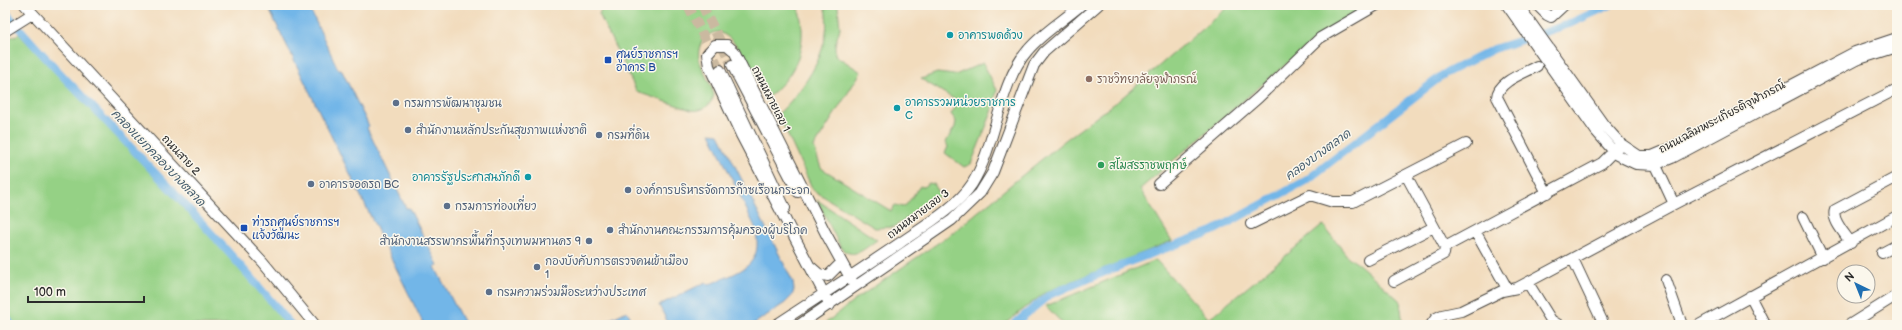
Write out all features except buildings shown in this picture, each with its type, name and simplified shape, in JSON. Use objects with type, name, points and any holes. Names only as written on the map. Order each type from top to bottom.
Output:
[{"type":"street","name":"ถนนสาย 2","points":[[25,5],[238,235],[315,325]]},
{"type":"street","name":"ถนนหมายเลข 3","points":[[776,325],[850,277],[937,217],[963,194],[972,184],[982,164],[1008,87],[1019,62],[1028,49],[1081,5]]},
{"type":"street","points":[[799,325],[856,288],[952,220],[981,191],[993,172],[1034,65],[1049,47],[1098,5]]},
{"type":"street","points":[[1159,184],[1258,98],[1320,38],[1377,5]]},
{"type":"street","name":"ถนนเฉลิมพระเกียรติจุฬาภรณ์","points":[[1508,5],[1518,10],[1553,62],[1603,124],[1617,148],[1654,160],[1672,158],[1856,60],[1897,47]]},
{"type":"street","points":[[1537,5],[1547,16],[1551,17],[1564,5]]},
{"type":"street","points":[[11,27],[32,14]]},
{"type":"street","name":"ถนนเฉลิมพระเกียรติจุฬาภรณ์","points":[[1654,160],[1671,148],[1855,52],[1897,38]]},
{"type":"street","name":"ถนนหมายเลข 1","points":[[801,250],[742,135],[707,58],[709,51],[719,44],[727,45],[734,51],[827,236],[856,288]]},
{"type":"street","name":"ถนนหมายเลข 1","points":[[732,64],[794,185],[827,236]]},
{"type":"street","points":[[1538,66],[1503,85],[1498,91],[1497,97],[1547,192]]},
{"type":"street","points":[[720,70],[780,193],[801,250],[830,305]]},
{"type":"street","points":[[1431,325],[1436,318],[1442,315],[1462,311],[1492,295],[1517,288],[1528,283],[1674,204],[1897,89]]},
{"type":"street","points":[[1251,224],[1304,196],[1310,195],[1329,201],[1353,202],[1466,144]]},
{"type":"street","points":[[1445,247],[1602,163],[1617,148]]},
{"type":"street","points":[[1654,160],[1674,204]]},
{"type":"street","points":[[1394,281],[1444,254],[1445,247],[1406,175]]},
{"type":"street","points":[[1851,243],[1836,220],[1834,215],[1836,210],[1897,177]]},
{"type":"street","points":[[1803,216],[1823,258]]},
{"type":"street","points":[[1699,325],[1712,322],[1750,296],[1851,243],[1897,216]]},
{"type":"street","points":[[1368,260],[1434,227]]},
{"type":"street","points":[[1475,231],[1508,290]]},
{"type":"street","points":[[1882,253],[1897,244]]},
{"type":"street","points":[[1573,260],[1604,325]]},
{"type":"street","points":[[808,264],[819,274],[824,276],[830,274],[841,263]]},
{"type":"street","points":[[1666,280],[1682,325]]},
{"type":"street","points":[[1528,283],[1551,320],[1560,325]]},
{"type":"street","points":[[1849,325],[1897,295]]},
{"type":"street","points":[[1750,296],[1765,325]]},
{"type":"green space","points":[[603,5],[797,5],[802,27],[800,49],[793,69],[787,79],[767,97],[765,96],[740,51],[732,41],[723,34],[713,33],[702,41],[699,50],[699,59],[711,86],[714,95],[713,99],[706,107],[702,109],[691,110],[637,92],[599,14]]},
{"type":"green space","points":[[824,5],[838,5],[840,28],[835,45],[835,55],[861,72],[814,147],[821,168],[891,211],[895,205],[903,207],[907,204],[920,186],[923,187],[929,183],[934,184],[940,194],[936,199],[894,227],[875,228],[813,190],[778,114],[798,92],[816,65],[826,35],[827,20]]},
{"type":"green space","name":"สโมสรราชพฤกษ์","points":[[1230,5],[1369,5],[1319,36],[1140,189],[1172,241],[1046,292],[1003,325],[823,325],[859,297],[951,234],[1064,141],[1118,101]]},
{"type":"green space","points":[[19,34],[231,258],[287,325],[5,325],[5,40]]},
{"type":"green space","points":[[983,63],[997,90],[992,112],[971,164],[964,167],[945,153],[948,147],[946,142],[955,127],[956,121],[951,114],[959,102],[921,79],[937,73],[955,75]]},
{"type":"green space","points":[[817,200],[877,240],[859,252],[846,252],[841,248]]},
{"type":"green space","points":[[1323,225],[1348,257],[1361,266],[1400,301],[1403,325],[1064,325],[1046,306],[1156,260],[1209,319]]},
{"type":"water","points":[[267,5],[308,5],[338,69],[341,69],[369,126],[367,128],[406,208],[409,208],[438,265],[435,267],[465,325],[424,325]]},
{"type":"water","points":[[710,133],[719,134],[793,282],[794,290],[792,296],[785,303],[752,325],[669,325],[659,305],[706,282],[708,285],[739,271],[753,260],[756,251],[757,241],[755,227]]},
{"type":"water","points":[[627,311],[633,322],[636,321],[638,325],[598,325]]},
{"type":"waterway","name":"คลองบางตลาด","points":[[1013,325],[1049,295],[1129,262],[1213,231],[1307,180],[1444,74],[1494,49],[1569,24],[1610,5]]},
{"type":"waterway","name":"คลองแยกคลองบางตลาด","points":[[5,11],[40,52],[199,220],[291,325]]},
{"type":"waterway","points":[[5,315],[11,325]]},
{"type":"tunnel","points":[[688,5],[720,70]]},
{"type":"tunnel","points":[[702,5],[732,65]]},
{"type":"place","name":"อาคารพดด้วง","points":[[950,35]]},
{"type":"place","name":"ศูนย์ราชการฯ อาคาร B","points":[[608,60]]},
{"type":"place","name":"ราชวิทยาลัยจุฬาภรณ์","points":[[1089,79]]},
{"type":"place","name":"กรมการพัฒนาชุมชน","points":[[396,103]]},
{"type":"place","name":"อาคารรวมหน่วยราชการ C","points":[[897,108]]},
{"type":"place","name":"สำนักงานหลักประกันสุขภาพแห่งชาติ","points":[[408,130]]},
{"type":"place","name":"กรมที่ดิน","points":[[599,135]]},
{"type":"place","name":"สโมสรราชพฤกษ์","points":[[1101,165]]},
{"type":"place","name":"อาคารรัฐประศาสนภักดี","points":[[528,177]]},
{"type":"place","name":"อาคารจอดรถ BC","points":[[311,184]]},
{"type":"place","name":"องค์การบริหารจัดการก๊าซเรือนกระจก","points":[[628,190]]},
{"type":"place","name":"กรมการท่องเที่ยว","points":[[447,206]]},
{"type":"place","name":"ท่ารถศูนย์ราชการฯ แจ้งวัฒนะ","points":[[244,228]]},
{"type":"place","name":"สำนักงานคณะกรรมการคุ้มครองผู้บริโภค","points":[[610,230]]},
{"type":"place","name":"สำนักงานสรรพากรพื้นที่กรุงเทพมหานคร 9","points":[[589,241]]},
{"type":"place","name":"กองบังคับการตรวจคนเข้าเมือง 1","points":[[537,267]]},
{"type":"place","name":"กรมความร่วมมือระหว่างประเทศ","points":[[489,292]]}]
